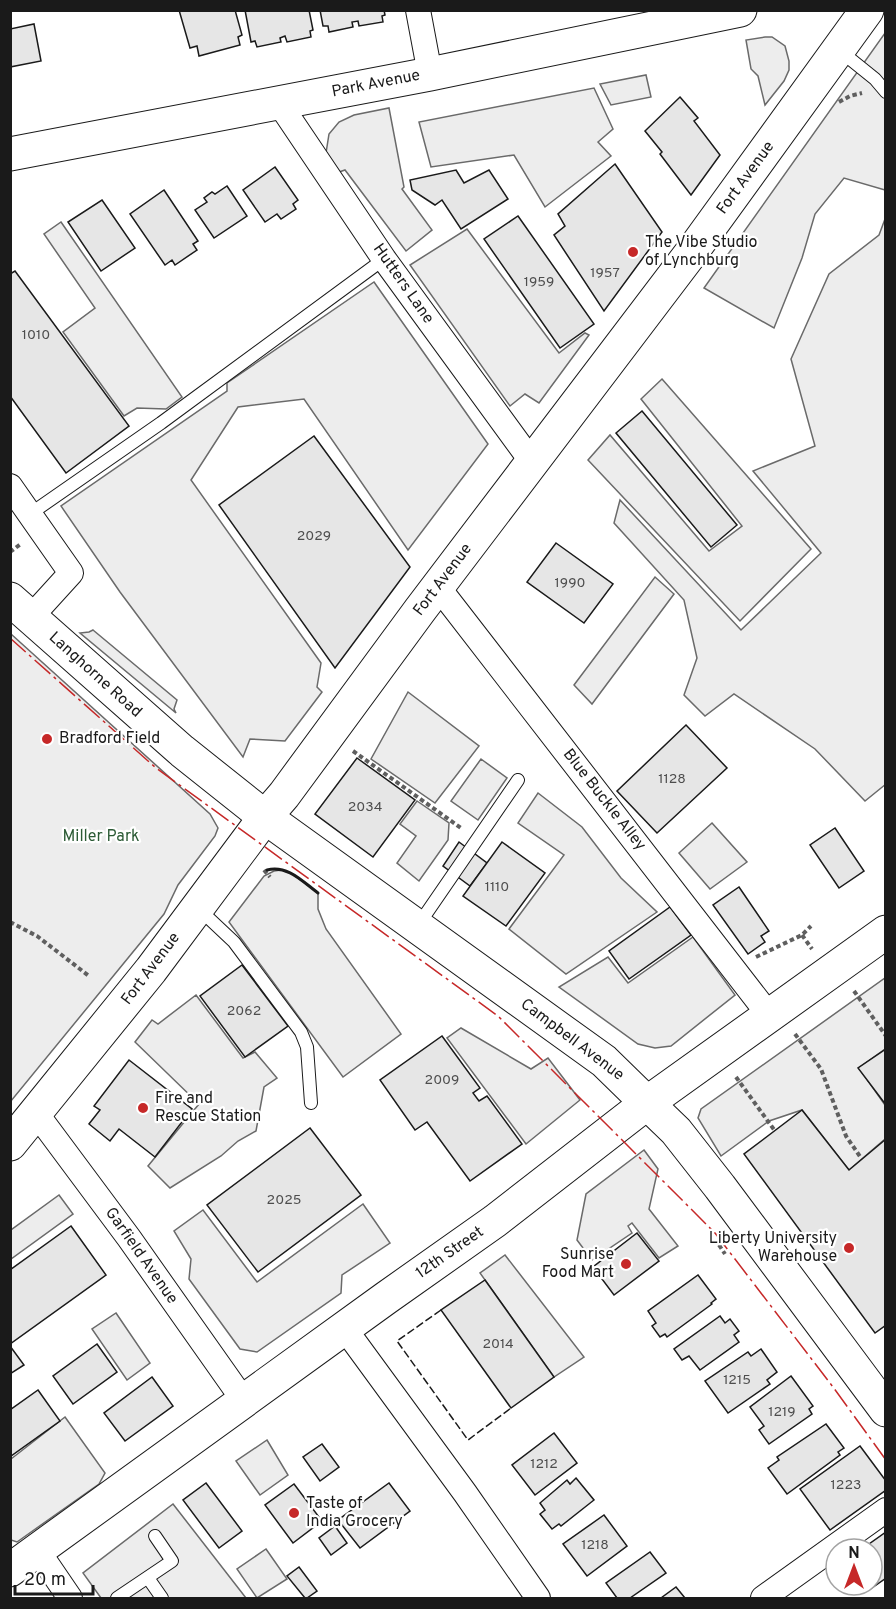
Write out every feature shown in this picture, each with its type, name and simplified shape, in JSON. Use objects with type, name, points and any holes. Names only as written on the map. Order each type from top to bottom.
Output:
[{"type":"main road","name":"Park Avenue","points":[[10,154],[430,74],[638,26],[740,10]]},
{"type":"main road","name":"Fort Avenue","points":[[10,1144],[104,1030],[284,795],[701,239],[867,10]]},
{"type":"main road","name":"Langhorne Road","points":[[21,608],[172,743],[265,818]]},
{"type":"main road","name":"Campbell Avenue","points":[[265,818],[604,1061],[676,1131],[885,1410]]},
{"type":"main road","name":"12th Street","points":[[10,1570],[536,1191],[647,1103],[885,932]]},
{"type":"street","points":[[418,10],[430,74]]},
{"type":"street","name":"Hutters Lane","points":[[279,103],[384,259],[532,462]]},
{"type":"street","points":[[10,486],[71,573],[21,608]]},
{"type":"street","name":"Blue Buckle Alley","points":[[438,587],[769,1015]]},
{"type":"street","name":"Garfield Avenue","points":[[36,1113],[123,1229],[244,1401]]},
{"type":"street","points":[[345,1329],[465,1493],[538,1599]]},
{"type":"street","points":[[763,1599],[885,1510]]},
{"type":"street","points":[[38,1551],[70,1599]]},
{"type":"lane","points":[[838,49],[875,79],[885,91]]},
{"type":"lane","points":[[30,514],[152,430],[384,259]]},
{"type":"lane","points":[[418,926],[518,780]]},
{"type":"lane","points":[[198,907],[234,942],[301,1032],[307,1047],[311,1103]]},
{"type":"lane","points":[[117,1599],[172,1561],[155,1536]]},
{"type":"lane","points":[[148,1578],[162,1599]]},
{"type":"path","points":[[832,107],[850,96],[885,91]]},
{"type":"path","points":[[350,748],[461,828]]},
{"type":"path","points":[[264,870],[270,877]]},
{"type":"path","points":[[10,922],[37,936],[89,976]]},
{"type":"path","points":[[750,959],[802,935],[811,926]]},
{"type":"path","points":[[802,935],[809,945]]},
{"type":"path","points":[[854,992],[885,1036]]},
{"type":"path","points":[[795,1034],[821,1069],[846,1136],[861,1158]]},
{"type":"path","points":[[736,1077],[775,1131]]},
{"type":"path","points":[[718,1245],[725,1254]]},
{"type":"shaded area","points":[[885,33],[885,190],[844,178],[815,214],[802,258],[774,328],[704,288]]},
{"type":"shaded area","points":[[772,37],[785,46],[789,70],[784,81],[765,105],[758,76],[751,69],[746,40]]},
{"type":"shaded area","points":[[646,75],[651,97],[611,105],[600,84]]},
{"type":"shaded area","points":[[594,88],[613,129],[598,142],[611,156],[545,207],[514,155],[431,167],[419,122]]},
{"type":"shaded area","points":[[389,108],[404,187],[402,189],[432,230],[406,251],[345,170],[339,172],[326,153],[329,134],[339,122],[354,115]]},
{"type":"shaded area","points":[[885,219],[886,784],[865,801],[815,749],[734,694],[705,716],[684,695],[697,658],[684,600],[614,523],[620,500],[741,630],[821,553],[753,471],[815,446],[791,359],[829,274],[879,235]]},
{"type":"shaded area","points":[[61,222],[182,397],[166,409],[137,408],[124,416],[63,332],[95,308],[44,234]]},
{"type":"shaded area","points":[[467,229],[559,353],[585,333],[589,335],[539,403],[525,394],[510,406],[410,265]]},
{"type":"shaded area","points":[[374,282],[488,444],[408,550],[304,399],[238,407],[191,480],[321,663],[317,687],[322,692],[285,741],[250,739],[243,757],[120,592],[61,506],[227,391],[227,383]]},
{"type":"shaded area","points":[[662,379],[811,549],[740,621],[588,460],[610,435],[709,551],[742,526],[641,399]]},
{"type":"shaded area","points":[[655,577],[674,594],[592,704],[574,685]]},
{"type":"shaded area","points":[[93,630],[177,700],[174,709],[176,713],[80,633]]},
{"type":"shaded area","name":"Miller Park","points":[[11,634],[210,814],[218,828],[215,836],[178,885],[164,914],[11,1101]]},
{"type":"shaded area","points":[[408,692],[479,746],[435,803],[371,759]]},
{"type":"shaded area","points":[[481,759],[507,778],[478,820],[451,801]]},
{"type":"shaded area","points":[[538,793],[582,827],[621,878],[657,912],[566,974],[509,929],[564,855],[518,823]]},
{"type":"shaded area","points":[[417,801],[449,823],[448,840],[419,881],[397,863],[416,836],[400,824]]},
{"type":"shaded area","points":[[712,823],[747,862],[710,889],[679,853]]},
{"type":"shaded area","points":[[281,870],[291,873],[318,893],[318,909],[326,929],[401,1034],[343,1077],[229,922],[264,876]]},
{"type":"shaded area","points":[[693,937],[735,995],[671,1046],[655,1048],[638,1044],[559,987],[608,957],[628,983]]},
{"type":"shaded area","points":[[885,978],[885,1049],[859,1068],[885,1105],[885,1139],[849,1170],[802,1110],[769,1121],[721,1156],[698,1118],[701,1109]]},
{"type":"shaded area","points":[[196,995],[243,1058],[255,1052],[277,1078],[264,1087],[256,1131],[170,1188],[148,1166],[199,1104],[135,1042],[152,1020],[158,1024]]},
{"type":"shaded area","points":[[461,1028],[531,1069],[548,1058],[580,1100],[526,1144],[447,1038]]},
{"type":"shaded area","points":[[644,1150],[658,1169],[649,1209],[678,1246],[659,1258],[632,1223],[628,1226],[632,1233],[592,1260],[577,1240],[586,1194]]},
{"type":"shaded area","points":[[59,1195],[73,1214],[11,1259],[11,1230]]},
{"type":"shaded area","points":[[363,1204],[390,1243],[342,1275],[341,1293],[257,1352],[240,1349],[189,1279],[191,1259],[174,1231],[203,1210],[257,1282]]},
{"type":"shaded area","points":[[505,1255],[584,1357],[554,1377],[480,1273]]},
{"type":"shaded area","points":[[116,1313],[150,1363],[127,1380],[92,1329]]},
{"type":"shaded area","points":[[65,1417],[105,1473],[99,1484],[17,1542],[11,1540],[11,1459]]},
{"type":"shaded area","points":[[267,1440],[288,1475],[260,1495],[236,1461]]},
{"type":"shaded area","points":[[173,1504],[246,1598],[101,1598],[83,1573]]},
{"type":"shaded area","points":[[266,1549],[287,1579],[257,1598],[237,1569]]},
{"type":"building","points":[[179,10],[235,10],[242,35],[238,37],[240,45],[199,56],[197,46],[190,48]]},
{"type":"building","points":[[245,10],[309,10],[313,30],[310,31],[311,37],[287,42],[285,36],[280,38],[281,42],[257,47],[255,41],[251,42]]},
{"type":"building","points":[[320,10],[384,10],[385,15],[382,16],[383,22],[359,26],[358,21],[352,22],[353,27],[329,32],[328,26],[323,26]]},
{"type":"building","points":[[34,24],[41,61],[10,67],[10,29]]},
{"type":"building","points":[[680,97],[698,118],[694,121],[720,155],[691,195],[645,131]]},
{"type":"building","points":[[615,164],[662,232],[604,311],[554,235],[565,226],[558,214]]},
{"type":"building","points":[[275,167],[298,200],[293,204],[296,209],[281,219],[277,214],[265,222],[243,190]]},
{"type":"building","points":[[456,170],[464,183],[489,170],[508,199],[461,229],[442,200],[435,205],[412,190],[410,180]]},
{"type":"building","points":[[227,186],[247,216],[214,238],[195,210],[207,202],[204,198],[212,192],[215,194]]},
{"type":"building","points":[[164,190],[198,241],[193,244],[197,250],[175,265],[172,260],[165,265],[130,214]]},
{"type":"building","points":[[102,200],[135,248],[101,271],[68,222]]},
{"type":"building","points":[[518,216],[594,324],[560,348],[484,239]]},
{"type":"building","points":[[15,271],[129,426],[66,473],[10,396],[10,274]]},
{"type":"building","points":[[642,411],[737,525],[711,547],[616,433]]},
{"type":"building","points":[[314,436],[410,567],[335,668],[219,505]]},
{"type":"building","points":[[556,543],[613,584],[584,623],[527,582]]},
{"type":"building","points":[[686,725],[727,768],[657,833],[617,791]]},
{"type":"building","points":[[357,758],[415,800],[373,857],[315,814]]},
{"type":"building","points":[[835,828],[864,871],[839,888],[810,845]]},
{"type":"building","points":[[459,842],[487,863],[470,886],[443,866]]},
{"type":"building","points":[[502,842],[545,873],[506,926],[463,896]]},
{"type":"building","points":[[739,887],[769,931],[761,936],[765,942],[748,954],[713,905]]},
{"type":"building","points":[[670,907],[691,935],[629,979],[609,951]]},
{"type":"building","points":[[242,965],[288,1026],[245,1057],[200,996]]},
{"type":"building","points":[[442,1036],[480,1088],[473,1093],[479,1101],[487,1096],[522,1144],[470,1181],[427,1122],[415,1130],[380,1080]]},
{"type":"building","points":[[886,1049],[886,1105],[858,1068]]},
{"type":"building","name":"Fire and Rescue Station","points":[[129,1060],[192,1109],[155,1157],[119,1129],[110,1141],[89,1124],[100,1110],[94,1106]]},
{"type":"building","name":"Liberty University Warehouse","points":[[802,1110],[849,1170],[886,1139],[886,1325],[875,1333],[744,1154]]},
{"type":"building","points":[[310,1128],[361,1195],[258,1272],[207,1205]]},
{"type":"building","points":[[71,1226],[106,1275],[10,1344],[10,1270]]},
{"type":"building","name":"Sunrise Food Mart","points":[[637,1233],[659,1261],[614,1295],[593,1267]]},
{"type":"building","points":[[698,1275],[716,1299],[667,1337],[665,1334],[660,1337],[652,1326],[656,1323],[648,1311]]},
{"type":"building","points":[[485,1280],[554,1377],[511,1408],[441,1310]]},
{"type":"building","points":[[720,1316],[725,1323],[730,1319],[739,1331],[734,1335],[739,1342],[700,1370],[689,1356],[682,1360],[674,1349]]},
{"type":"building","points":[[97,1344],[117,1372],[73,1404],[53,1376]]},
{"type":"building","points":[[10,1346],[24,1365],[10,1374]]},
{"type":"building","points":[[761,1349],[777,1372],[767,1380],[770,1384],[728,1413],[705,1381],[748,1352],[751,1356]]},
{"type":"building","points":[[791,1376],[813,1406],[809,1409],[812,1414],[769,1444],[759,1430],[764,1426],[750,1407]]},
{"type":"building","points":[[152,1377],[173,1406],[125,1441],[104,1413]]},
{"type":"building","points":[[38,1390],[60,1421],[11,1456],[10,1410]]},
{"type":"building","points":[[826,1424],[844,1448],[838,1452],[840,1455],[787,1494],[768,1468],[779,1460],[777,1457]]},
{"type":"building","points":[[554,1433],[577,1463],[535,1495],[512,1465]]},
{"type":"building","points":[[322,1444],[339,1467],[320,1481],[303,1457]]},
{"type":"building","points":[[860,1446],[886,1481],[886,1490],[830,1530],[800,1489]]},
{"type":"building","points":[[576,1478],[594,1500],[561,1526],[559,1524],[552,1529],[540,1514],[545,1510],[540,1503],[567,1480],[570,1484]]},
{"type":"building","points":[[206,1483],[242,1531],[219,1548],[183,1500]]},
{"type":"building","points":[[389,1483],[410,1511],[360,1548],[338,1520]]},
{"type":"building","name":"Taste of India Grocery","points":[[294,1484],[322,1521],[293,1543],[265,1505]]},
{"type":"building","points":[[604,1515],[627,1546],[587,1576],[563,1544]]},
{"type":"building","points":[[335,1526],[347,1543],[331,1555],[319,1538]]},
{"type":"building","points":[[886,1532],[886,1578],[884,1579],[884,1537],[879,1537]]},
{"type":"building","points":[[650,1552],[666,1573],[630,1598],[617,1598],[606,1583]]},
{"type":"building","points":[[299,1567],[317,1591],[307,1598],[287,1576]]},
{"type":"building","points":[[676,1587],[685,1598],[661,1598]]},
{"type":"fence","points":[[441,1310],[397,1341],[468,1440],[511,1408]]},
{"type":"wall","points":[[267,870],[288,872],[318,893]]},
{"type":"power","points":[[10,638],[156,768],[498,1016],[715,1233],[886,1460]]},
{"type":"place","name":"The Vibe Studio of Lynchburg","points":[[633,252]]},
{"type":"place","name":"Bradford Field","points":[[47,739]]},
{"type":"place","name":"Fire and Rescue Station","points":[[143,1108]]},
{"type":"place","name":"Liberty University Warehouse","points":[[849,1248]]},
{"type":"place","name":"Sunrise Food Mart","points":[[626,1264]]},
{"type":"place","name":"Taste of India Grocery","points":[[294,1513]]}]
